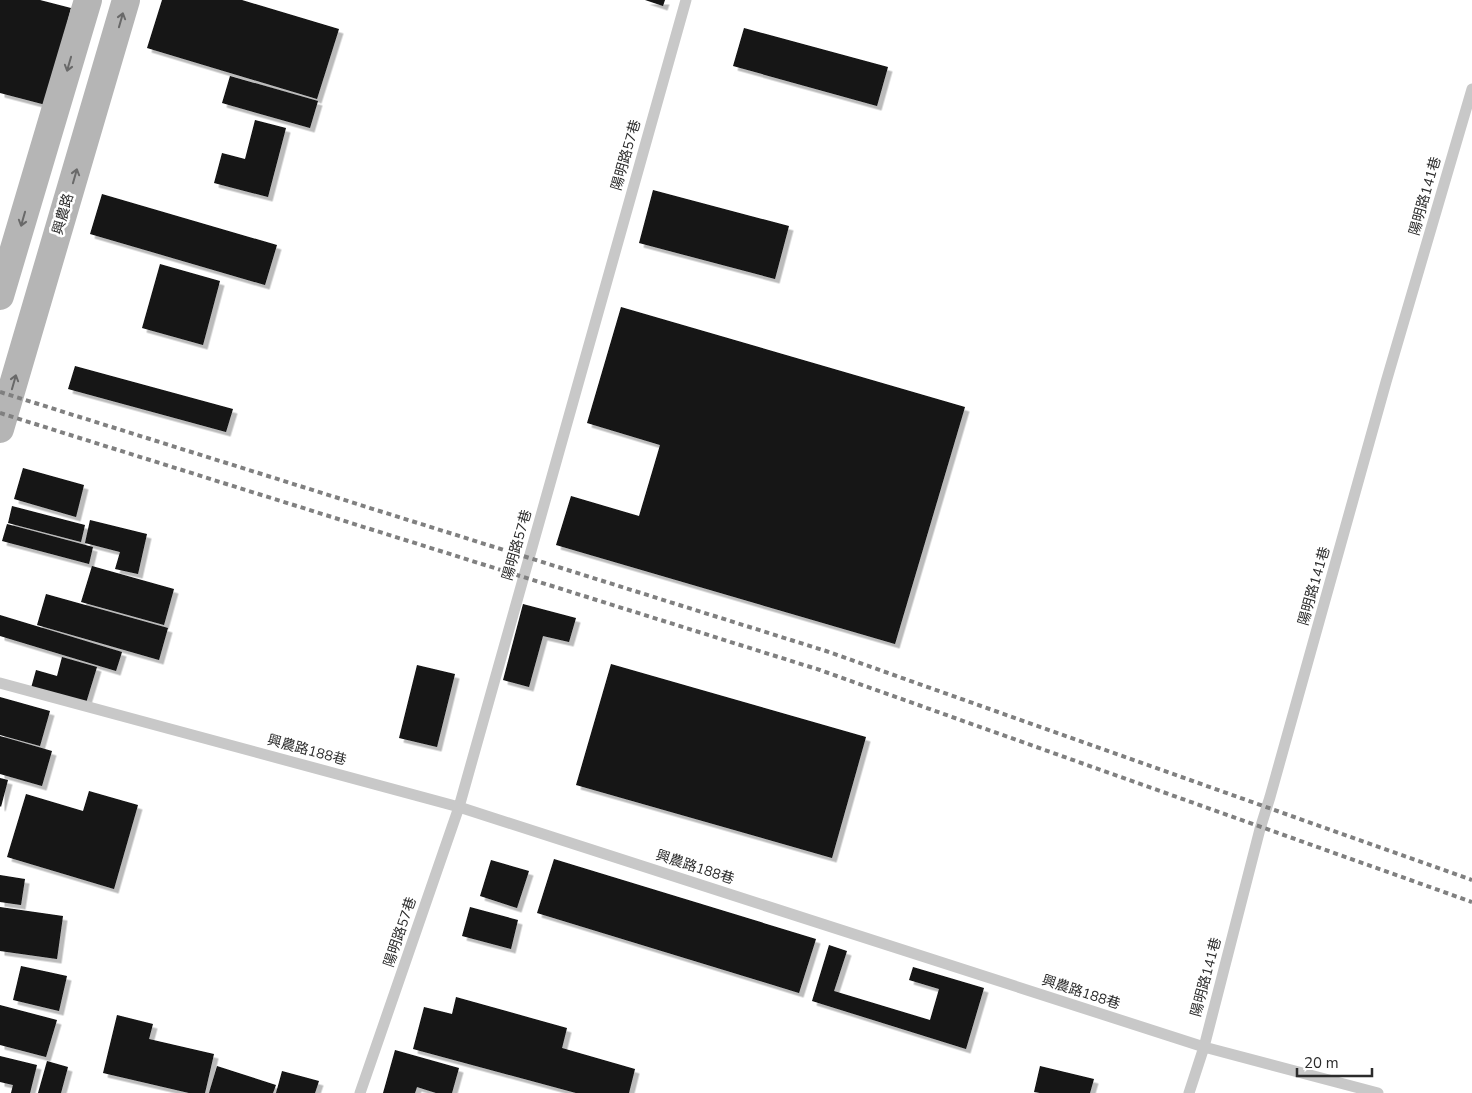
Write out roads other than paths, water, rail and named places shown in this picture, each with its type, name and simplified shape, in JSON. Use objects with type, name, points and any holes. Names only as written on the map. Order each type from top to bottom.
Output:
[{"type":"main road","points":[[0,296],[88,0]]},
{"type":"main road","name":"興農路","points":[[0,429],[126,0]]},
{"type":"lane","name":"陽明路57巷","points":[[360,1093],[459,807],[686,0]]},
{"type":"lane","name":"陽明路141巷","points":[[1189,1093],[1204,1047],[1260,829],[1386,382],[1472,88]]},
{"type":"lane","name":"興農路188巷","points":[[0,683],[459,807],[1204,1047],[1378,1093]]},
{"type":"railway","points":[[0,392],[826,651],[1472,880]]},
{"type":"railway","points":[[0,413],[820,670],[1472,902]]}]
